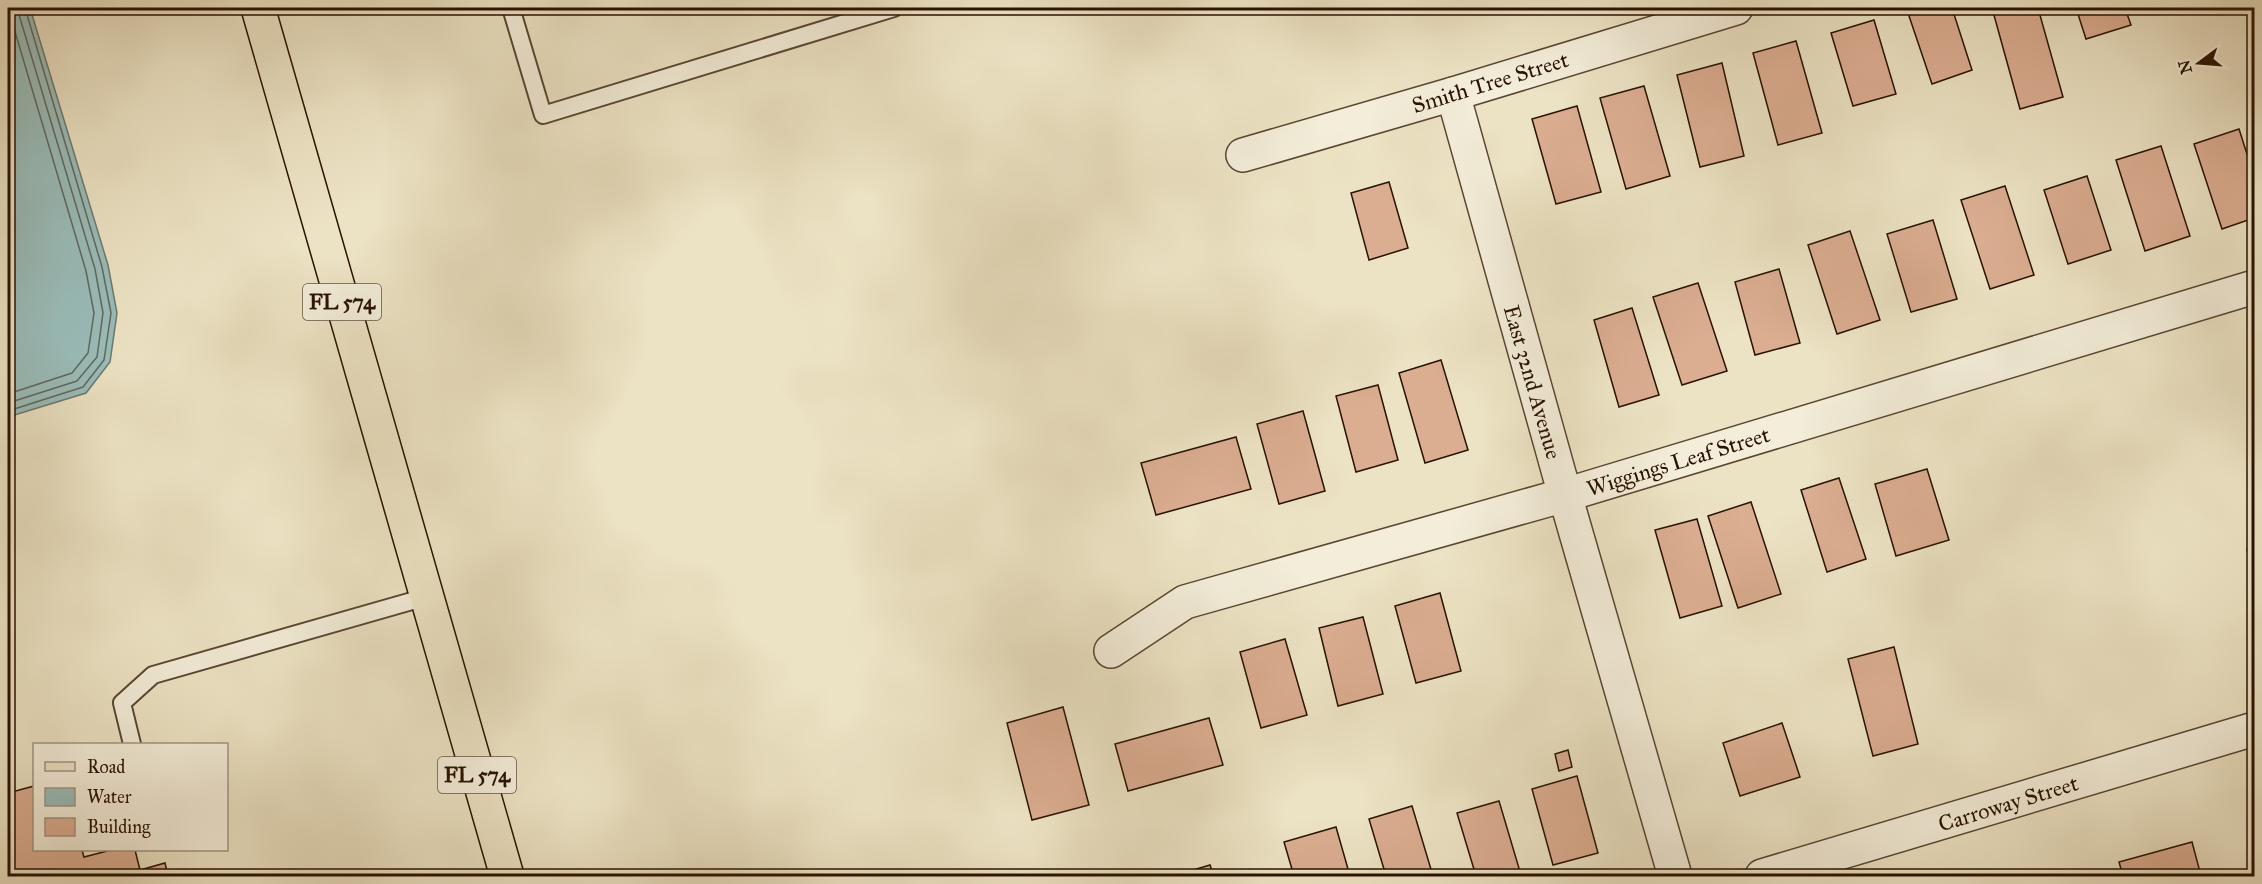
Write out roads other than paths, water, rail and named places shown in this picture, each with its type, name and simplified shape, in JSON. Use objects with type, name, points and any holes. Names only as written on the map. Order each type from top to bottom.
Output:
[{"type":"main road","name":"FL 574","points":[[258,8],[507,876]]},
{"type":"street","name":"Smith Tree Street","points":[[1243,155],[1736,8]]},
{"type":"street","name":"East 32nd Avenue","points":[[1453,94],[1564,495],[1675,876]]},
{"type":"street","name":"Wiggings Leaf Street","points":[[1111,651],[1185,602],[1564,495],[2254,287]]},
{"type":"street","name":"Carroway Street","points":[[1762,876],[2254,729]]},
{"type":"lane","points":[[511,8],[543,115],[894,8]]},
{"type":"lane","points":[[132,743],[122,702],[153,675],[426,597]]},
{"type":"water","points":[[8,8],[30,8],[108,265],[117,313],[110,362],[86,393],[8,417]]}]
